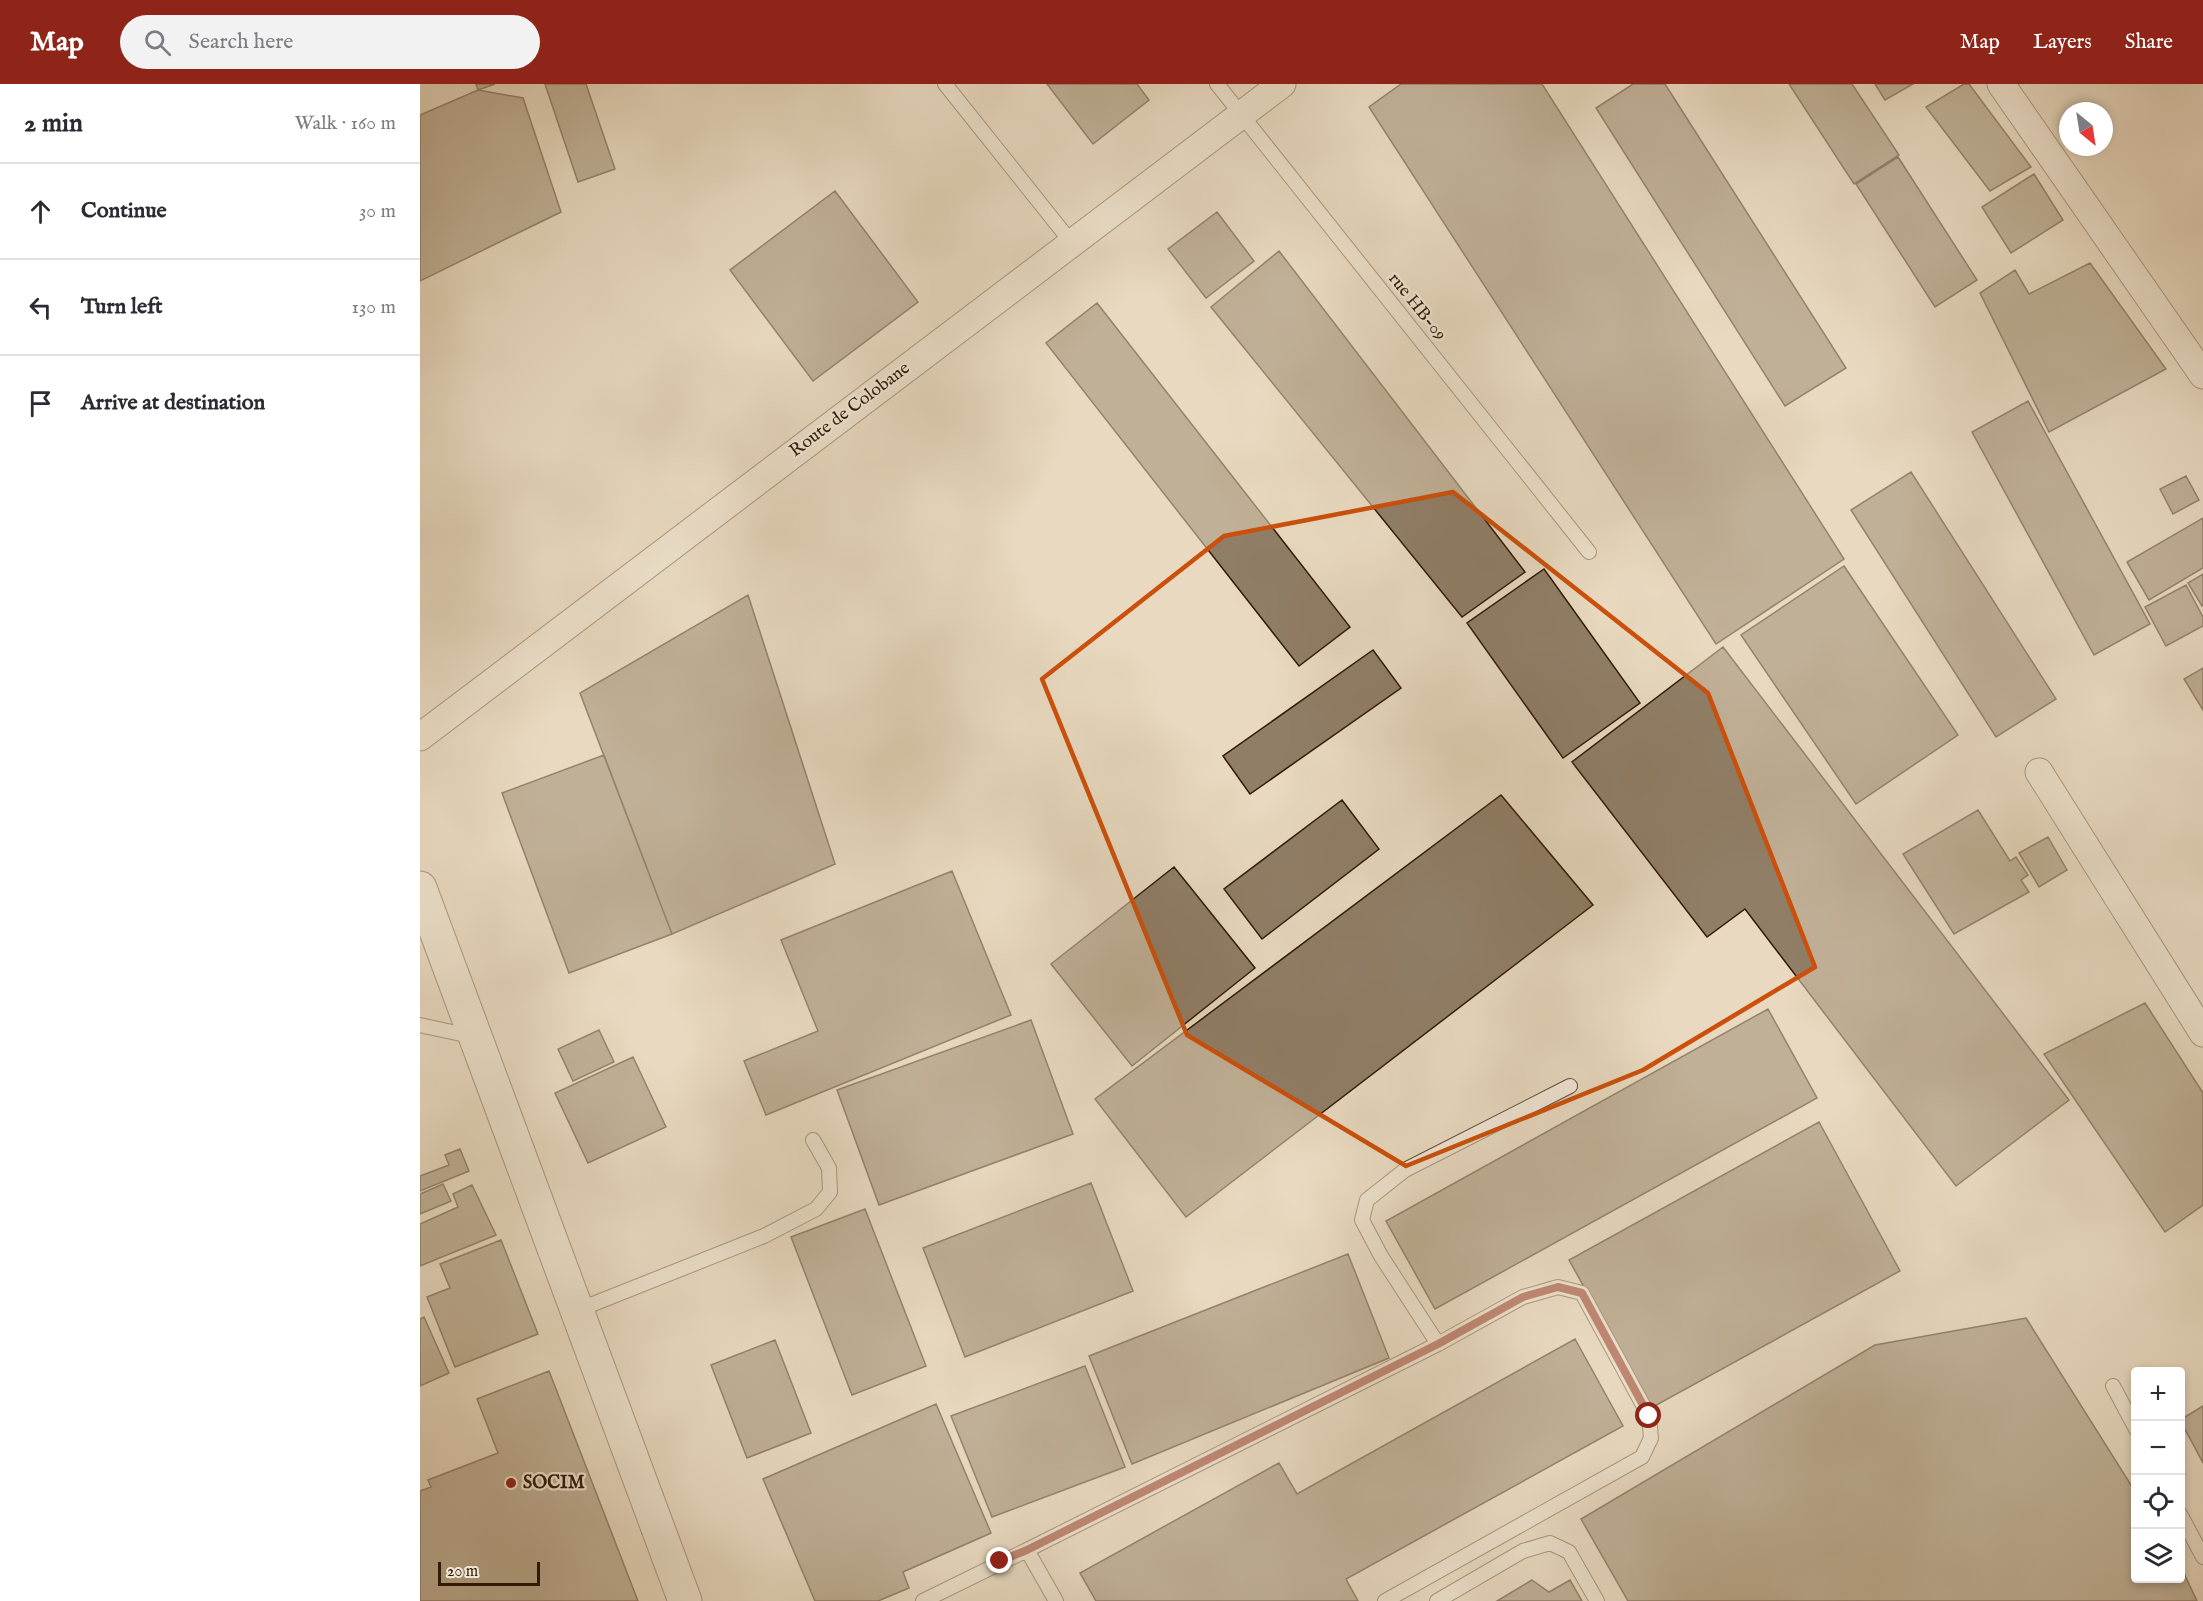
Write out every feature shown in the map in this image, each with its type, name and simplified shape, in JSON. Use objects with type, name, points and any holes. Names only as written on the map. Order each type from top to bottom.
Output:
[{"type":"street","name":"Route de Colobane","points":[[420,737],[1282,84]]},
{"type":"street","points":[[2001,84],[2203,375]]},
{"type":"street","points":[[2039,772],[2203,1033]]},
{"type":"street","points":[[420,888],[685,1601]]},
{"type":"lane","points":[[945,84],[1071,242]]},
{"type":"lane","name":"rue HB-09","points":[[1217,84],[1589,552]]},
{"type":"lane","points":[[420,1025],[477,1038]]},
{"type":"lane","points":[[1438,1344],[1380,1256],[1362,1220],[1367,1200],[1405,1170],[1570,1086]]},
{"type":"lane","points":[[578,1310],[704,1262],[764,1236],[816,1209],[830,1192],[829,1168],[813,1140]]},
{"type":"lane","points":[[923,1601],[1438,1344],[1523,1297],[1558,1287],[1582,1293],[1649,1416],[1651,1438],[1642,1457],[1385,1601]]},
{"type":"lane","points":[[2113,1386],[2132,1421]]},
{"type":"lane","points":[[2185,1523],[2203,1557]]},
{"type":"lane","points":[[1437,1601],[1523,1551],[1550,1543],[1569,1552],[1598,1601]]},
{"type":"lane","points":[[1027,1550],[1056,1601]]},
{"type":"highlighted area","points":[[1453,492],[1708,693],[1815,967],[1643,1070],[1406,1166],[1187,1035],[1042,679],[1224,536]]},
{"type":"building","points":[[476,84],[495,84],[478,90]]},
{"type":"building","points":[[545,84],[586,84],[615,169],[578,182]]},
{"type":"building","points":[[1047,84],[1137,84],[1149,100],[1093,144]]},
{"type":"building","points":[[1401,84],[1542,84],[1844,559],[1716,644],[1369,107]]},
{"type":"building","points":[[1633,84],[1665,84],[1846,368],[1785,406],[1596,108]]},
{"type":"building","points":[[1789,84],[1852,84],[1899,155],[1854,184]]},
{"type":"building","points":[[1875,84],[1913,84],[1885,100]]},
{"type":"building","points":[[1964,84],[1969,84],[2031,167],[1990,191],[1926,107]]},
{"type":"building","points":[[478,90],[523,98],[561,212],[420,281],[420,115]]},
{"type":"building","points":[[1898,157],[1977,280],[1935,307],[1856,184]]},
{"type":"building","points":[[2034,174],[2063,220],[2011,253],[1982,207]]},
{"type":"building","points":[[835,191],[918,302],[813,381],[730,270]]},
{"type":"building","points":[[1217,212],[1254,261],[1206,298],[1168,249]]},
{"type":"building","points":[[1279,251],[1525,572],[1462,617],[1211,307]]},
{"type":"building","points":[[2090,263],[2166,369],[2049,432],[1980,293],[2015,270],[2029,294]]},
{"type":"building","points":[[1097,303],[1350,627],[1299,666],[1046,343]]},
{"type":"building","points":[[2028,401],[2150,624],[2094,655],[1972,432]]},
{"type":"building","points":[[1911,472],[2056,699],[1996,737],[1851,510]]},
{"type":"building","points":[[2186,476],[2199,500],[2173,514],[2160,489]]},
{"type":"building","points":[[2203,518],[2203,568],[2149,600],[2127,562]]},
{"type":"building","points":[[1844,566],[1958,735],[1856,804],[1741,635]]},
{"type":"building","points":[[1544,569],[1640,703],[1563,758],[1467,623]]},
{"type":"building","points":[[2203,574],[2203,605],[2202,606],[2188,583]]},
{"type":"building","points":[[2186,585],[2203,617],[2203,626],[2166,646],[2145,607]]},
{"type":"building","points":[[748,595],[835,864],[672,934],[580,693]]},
{"type":"building","points":[[1723,647],[2069,1100],[1956,1186],[1745,909],[1707,937],[1572,762]]},
{"type":"building","points":[[1373,650],[1401,688],[1250,794],[1223,756]]},
{"type":"building","points":[[2203,668],[2203,710],[2184,679]]},
{"type":"building","points":[[604,755],[672,934],[569,973],[502,793]]},
{"type":"building","points":[[1501,795],[1593,905],[1186,1217],[1095,1099]]},
{"type":"building","points":[[1342,800],[1379,849],[1262,939],[1224,889]]},
{"type":"building","points":[[1978,810],[2010,861],[2016,857],[2028,875],[2021,880],[2029,892],[1954,934],[1903,854]]},
{"type":"building","points":[[2048,837],[2067,870],[2039,887],[2019,853]]},
{"type":"building","points":[[1174,867],[1255,968],[1132,1066],[1051,964]]},
{"type":"building","points":[[952,871],[1011,1015],[766,1115],[744,1061],[818,1031],[781,940]]},
{"type":"building","points":[[2145,1003],[2203,1093],[2203,1205],[2165,1232],[2044,1054]]},
{"type":"building","points":[[1768,1009],[1817,1098],[1435,1309],[1386,1221]]},
{"type":"building","points":[[1031,1020],[1073,1134],[879,1205],[837,1090]]},
{"type":"building","points":[[599,1030],[614,1062],[573,1081],[558,1049]]},
{"type":"building","points":[[633,1057],[666,1127],[588,1163],[555,1093]]},
{"type":"building","points":[[1819,1122],[1900,1271],[1651,1408],[1569,1260]]},
{"type":"building","points":[[460,1149],[469,1171],[420,1191],[420,1176],[449,1165],[445,1155]]},
{"type":"building","points":[[1091,1183],[1133,1291],[965,1357],[923,1248]]},
{"type":"building","points":[[443,1184],[451,1201],[420,1214],[420,1194]]},
{"type":"building","points":[[472,1185],[496,1235],[420,1266],[420,1224],[458,1207],[453,1194]]},
{"type":"building","points":[[865,1209],[926,1366],[852,1395],[791,1237]]},
{"type":"building","points":[[501,1240],[538,1334],[455,1367],[427,1297],[450,1288],[440,1264]]},
{"type":"building","points":[[1348,1254],[1389,1358],[1132,1464],[1089,1356]]},
{"type":"building","points":[[424,1317],[449,1373],[420,1386],[420,1319]]},
{"type":"building","points":[[2026,1318],[2131,1485],[2131,1583],[2185,1583],[2185,1576],[2197,1601],[1628,1601],[1581,1519],[1875,1345]]},
{"type":"building","points":[[1575,1339],[1623,1426],[1346,1579],[1358,1601],[1096,1601],[1080,1573],[1279,1463],[1297,1494]]},
{"type":"building","points":[[775,1340],[811,1433],[747,1458],[711,1365]]},
{"type":"building","points":[[1085,1366],[1125,1467],[992,1517],[951,1416]]},
{"type":"building","name":"SOCIM","points":[[549,1371],[638,1601],[420,1601],[420,1491],[431,1487],[428,1480],[498,1453],[477,1399]]},
{"type":"building","points":[[936,1404],[991,1533],[903,1572],[909,1588],[878,1601],[815,1601],[763,1479]]},
{"type":"building","points":[[2203,1406],[2203,1463],[2185,1429],[2185,1417]]},
{"type":"building","points":[[1532,1580],[1549,1592],[1570,1580],[1582,1601],[1497,1601]]},
{"type":"place","name":"SOCIM","points":[[511,1483]]},
{"type":"route","points":[[1000,1561],[1027,1550],[1438,1344],[1523,1297],[1558,1287],[1582,1293],[1649,1416]]}]
